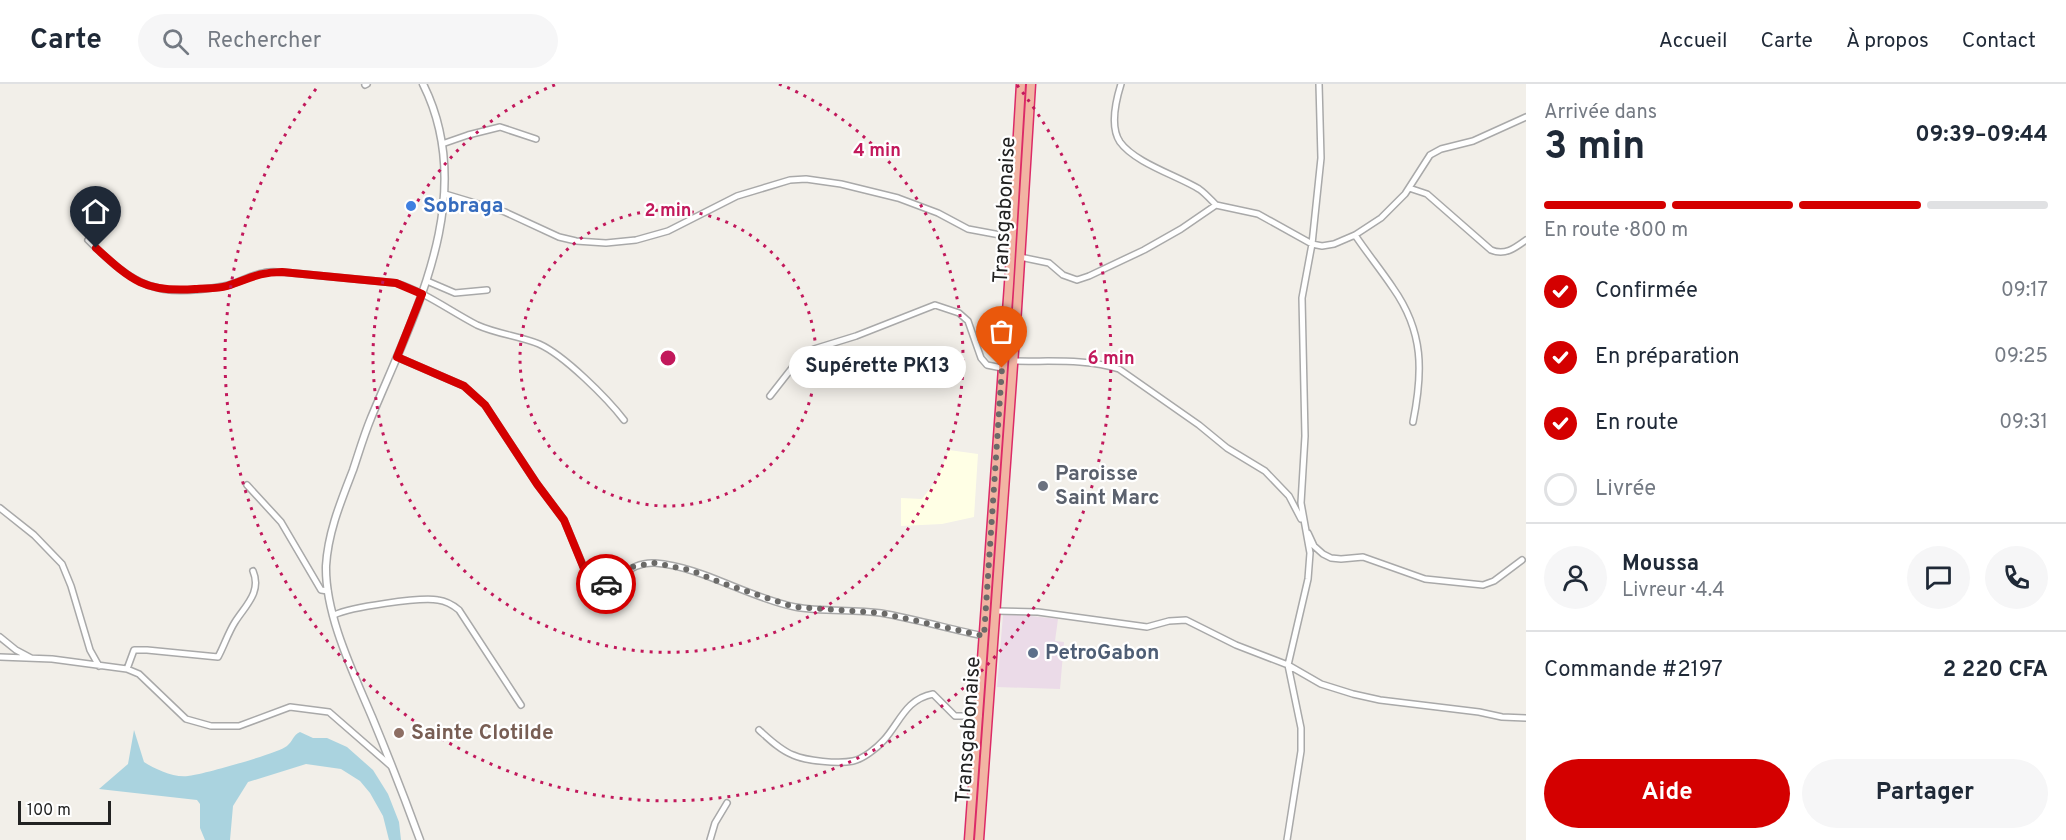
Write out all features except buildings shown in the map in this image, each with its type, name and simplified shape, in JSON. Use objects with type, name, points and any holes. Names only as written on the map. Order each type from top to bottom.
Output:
[{"type":"highway","name":"Transgabonaise","points":[[969,840],[1021,84]]},
{"type":"highway","name":"Transgabonaise","points":[[979,840],[1031,84]]},
{"type":"street","points":[[420,840],[354,675],[328,591],[327,562],[334,522],[370,421],[427,281],[439,239],[445,194],[442,144],[436,114],[423,84]]},
{"type":"street","points":[[1121,84],[1115,114],[1119,140],[1127,150],[1201,190],[1216,205],[1258,214],[1312,244],[1322,246],[1334,244],[1355,235],[1381,218],[1408,188],[1430,155],[1441,149],[1473,141],[1526,117]]},
{"type":"street","points":[[1287,840],[1302,741],[1288,665],[1308,579],[1310,553],[1301,504],[1305,436],[1302,297],[1312,244],[1321,158],[1319,84]]},
{"type":"street","points":[[442,144],[500,127],[536,139]]},
{"type":"street","points":[[445,194],[505,212],[559,237],[576,242],[606,243],[636,240],[668,231],[737,196],[790,180],[806,179],[842,184],[898,198],[938,213],[968,229],[1011,237]]},
{"type":"street","points":[[1408,188],[1427,194],[1491,250],[1498,253],[1514,248],[1526,240]]},
{"type":"street","points":[[1020,257],[1049,263],[1063,275],[1077,280],[1144,250],[1181,230],[1216,205]]},
{"type":"street","points":[[1355,235],[1394,290],[1408,315],[1416,336],[1419,347],[1420,377],[1413,422]]},
{"type":"street","points":[[88,240],[131,278],[156,289],[172,291],[225,286],[264,272],[396,283],[422,294],[479,326],[539,345],[559,358],[608,399],[624,420]]},
{"type":"street","points":[[427,281],[455,293],[488,290]]},
{"type":"street","points":[[770,396],[799,359],[814,349],[856,336],[935,305],[958,313],[968,321],[981,358],[987,365],[1002,368]]},
{"type":"street","points":[[397,357],[464,386],[485,405],[537,484],[564,520],[587,576],[597,585],[606,584],[631,567],[655,563],[690,570],[794,607],[881,613],[984,636]]},
{"type":"street","points":[[1013,361],[1075,362],[1108,365],[1119,369],[1181,411],[1227,448],[1265,471],[1289,496],[1314,546],[1331,558],[1363,557],[1425,579],[1483,585],[1494,581],[1522,560]]},
{"type":"street","points":[[247,485],[280,522],[321,590],[328,591]]},
{"type":"street","points":[[0,508],[34,535],[62,564],[90,650],[99,666]]},
{"type":"street","points":[[127,669],[134,650],[219,657],[234,624],[255,594],[253,572]]},
{"type":"street","points":[[334,615],[351,609],[434,599],[454,605],[521,705]]},
{"type":"street","points":[[996,611],[1038,612],[1147,627],[1169,621],[1186,620],[1236,645],[1288,665],[1321,684],[1380,700],[1502,717],[1526,718]]},
{"type":"street","points":[[0,637],[16,650],[32,658]]},
{"type":"street","points":[[0,657],[52,659],[127,669],[139,674],[186,719],[212,726],[239,726],[290,707],[329,712],[392,767]]},
{"type":"street","points":[[759,730],[777,746],[792,755],[807,759],[844,762],[855,761],[883,742],[904,711],[922,696],[933,694],[955,716],[979,716]]},
{"type":"street","points":[[710,840],[715,823],[727,803]]},
{"type":"shaded area","points":[[949,450],[978,454],[974,517],[942,524],[901,526],[901,498],[922,499],[937,479]]},
{"type":"shaded area","points":[[1003,615],[1058,619],[1055,641],[1064,642],[1060,689],[997,687]]},
{"type":"water","points":[[134,730],[144,762],[177,776],[196,775],[270,754],[287,746],[300,732],[313,738],[327,738],[347,747],[373,770],[388,794],[399,822],[401,840],[389,840],[383,816],[360,781],[341,769],[306,764],[248,782],[233,806],[230,840],[205,840],[200,828],[200,804],[197,800],[99,789],[128,764]]},
{"type":"way so far","points":[[606,584],[631,567],[655,563],[690,570],[794,607],[881,613],[984,636],[1002,368]]},
{"type":"place","name":"Sobraga","points":[[411,206]]},
{"type":"place","name":"Supérette PK13","points":[[1002,368]]},
{"type":"place","name":"Paroisse Saint Marc","points":[[1043,486]]},
{"type":"place","name":"PetroGabon","points":[[1033,653]]},
{"type":"place","name":"Sainte Clotilde","points":[[399,733]]},
{"type":"route","points":[[96,248],[131,278],[156,289],[172,291],[225,286],[264,272],[282,272],[396,283],[422,294],[397,357],[464,386],[485,405],[537,484],[564,520],[587,576],[597,585],[606,584]]}]
